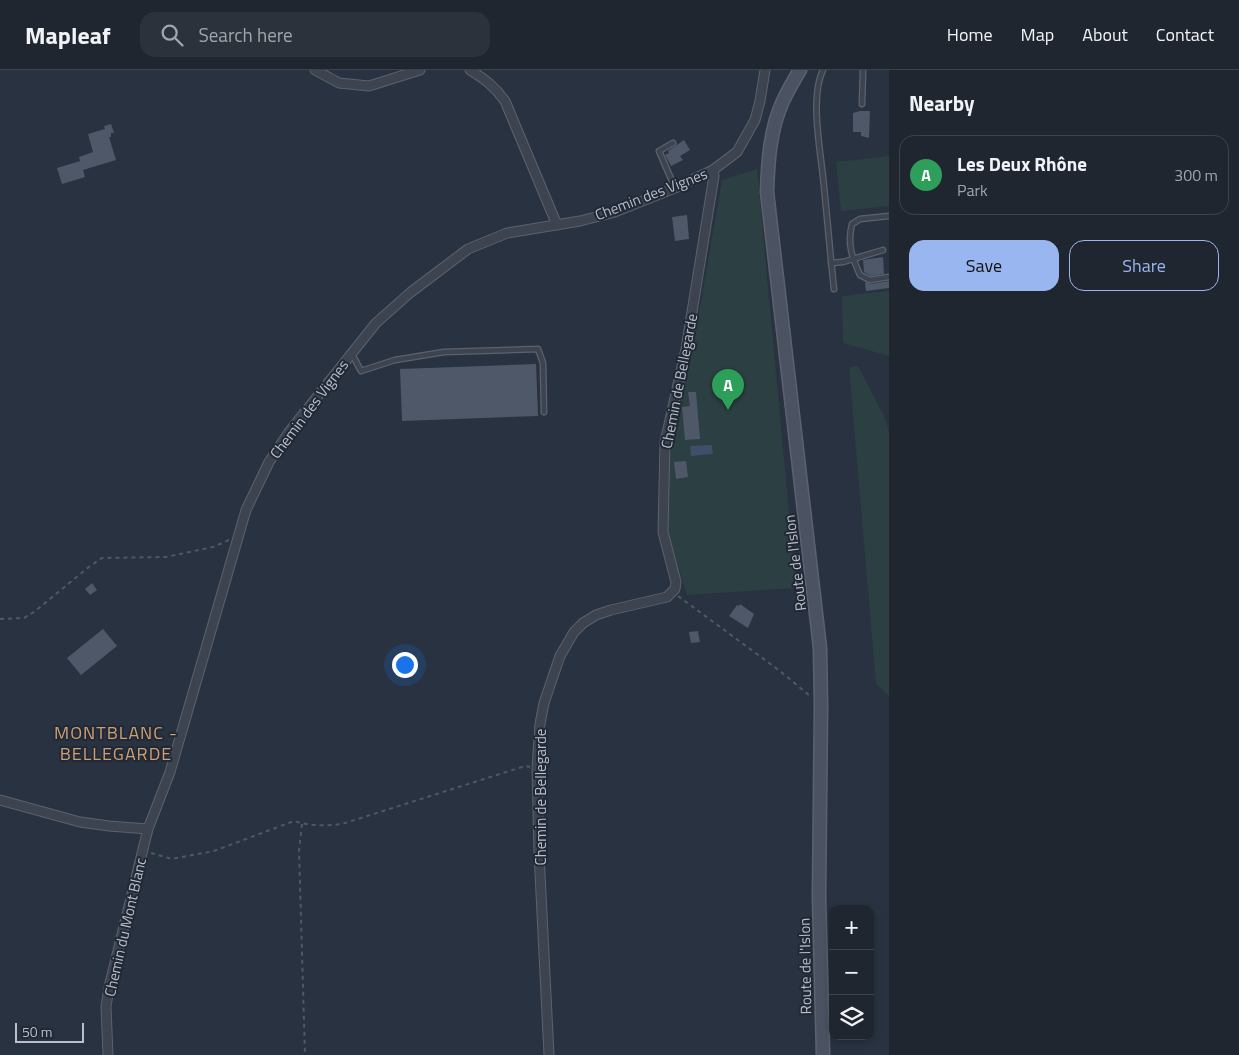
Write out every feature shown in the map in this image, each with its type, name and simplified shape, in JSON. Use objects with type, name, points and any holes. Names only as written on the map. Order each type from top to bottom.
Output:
[{"type":"street","points":[[315,70],[339,83],[358,86],[369,86],[420,70]]},
{"type":"street","points":[[470,70],[488,80],[505,101],[557,226]]},
{"type":"street","name":"Chemin des Vignes","points":[[148,829],[170,772],[246,510],[268,462],[351,352],[376,322],[468,250],[506,233],[557,226],[615,212],[675,188],[713,170],[737,152],[748,135],[760,102],[765,70]]},
{"type":"street","name":"Route de l'Islon","points":[[799,72],[783,101],[777,119],[768,160],[767,192],[820,648],[822,706],[819,896],[823,1055]]},
{"type":"street","name":"Chemin de Bellegarde","points":[[549,1055],[539,853],[537,768],[539,731],[544,703],[560,656],[574,632],[583,623],[611,610],[667,597],[673,592],[676,582],[663,532],[665,442],[686,349],[714,176],[713,170]]},
{"type":"street","points":[[0,800],[80,822],[148,829]]},
{"type":"street","name":"Chemin du Mont Blanc","points":[[108,1055],[106,1006],[110,983],[148,829]]},
{"type":"lane","points":[[823,70],[818,81],[818,126],[834,289]]},
{"type":"lane","points":[[862,104],[863,70]]},
{"type":"lane","points":[[673,143],[659,151],[675,188]]},
{"type":"lane","points":[[889,216],[860,219],[852,224],[849,237],[853,259],[860,275],[870,280],[889,277]]},
{"type":"lane","points":[[831,263],[843,262],[883,250]]},
{"type":"lane","points":[[351,352],[361,371],[395,360],[444,352],[538,349],[543,363],[544,412]]},
{"type":"path","points":[[0,619],[24,618],[102,558],[166,557],[213,547],[238,536]]},
{"type":"path","points":[[673,592],[780,671],[822,706]]},
{"type":"path","points":[[143,850],[172,859],[214,851],[294,821],[302,824],[326,826],[342,824],[525,766],[537,768]]},
{"type":"path","points":[[302,824],[298,850],[305,1055]]},
{"type":"shaded area","points":[[889,156],[889,206],[841,211],[836,162]]},
{"type":"shaded area","points":[[757,169],[796,588],[687,595],[667,532],[669,440],[701,302],[722,180]]},
{"type":"shaded area","points":[[889,291],[889,356],[843,343],[842,296]]},
{"type":"shaded area","points":[[858,366],[883,414],[889,432],[889,696],[876,684],[849,367]]},
{"type":"water","points":[[712,445],[713,454],[691,456],[690,446]]},
{"type":"building","points":[[870,111],[869,138],[861,136],[861,132],[853,132],[853,113]]},
{"type":"building","points":[[111,124],[114,133],[111,133],[111,137],[109,137],[116,160],[83,170],[85,177],[62,184],[57,168],[80,161],[79,157],[93,152],[88,134],[105,129],[104,126]]},
{"type":"building","points":[[684,140],[690,150],[680,156],[683,160],[671,166],[665,155]]},
{"type":"building","points":[[687,215],[689,239],[675,241],[672,217]]},
{"type":"building","points":[[883,257],[884,274],[871,276],[864,272],[863,260]]},
{"type":"building","points":[[889,281],[889,288],[866,291],[865,282],[871,284]]},
{"type":"building","points":[[536,364],[538,416],[402,421],[400,369]]},
{"type":"building","points":[[688,392],[696,392],[700,439],[685,440],[682,407],[690,406]]},
{"type":"building","points":[[686,461],[688,477],[676,479],[674,462]]},
{"type":"building","points":[[92,583],[97,590],[90,595],[85,589]]},
{"type":"building","points":[[740,604],[754,614],[748,628],[729,616],[737,605],[739,606]]},
{"type":"building","points":[[103,629],[117,646],[81,675],[67,658]]},
{"type":"building","points":[[698,631],[700,642],[691,643],[689,632]]},
{"type":"place","name":"Les Deux Rhône","points":[[728,410]]},
{"type":"district","name":"MONTBLANC - BELLEGARDE","points":[[116,742]]}]
